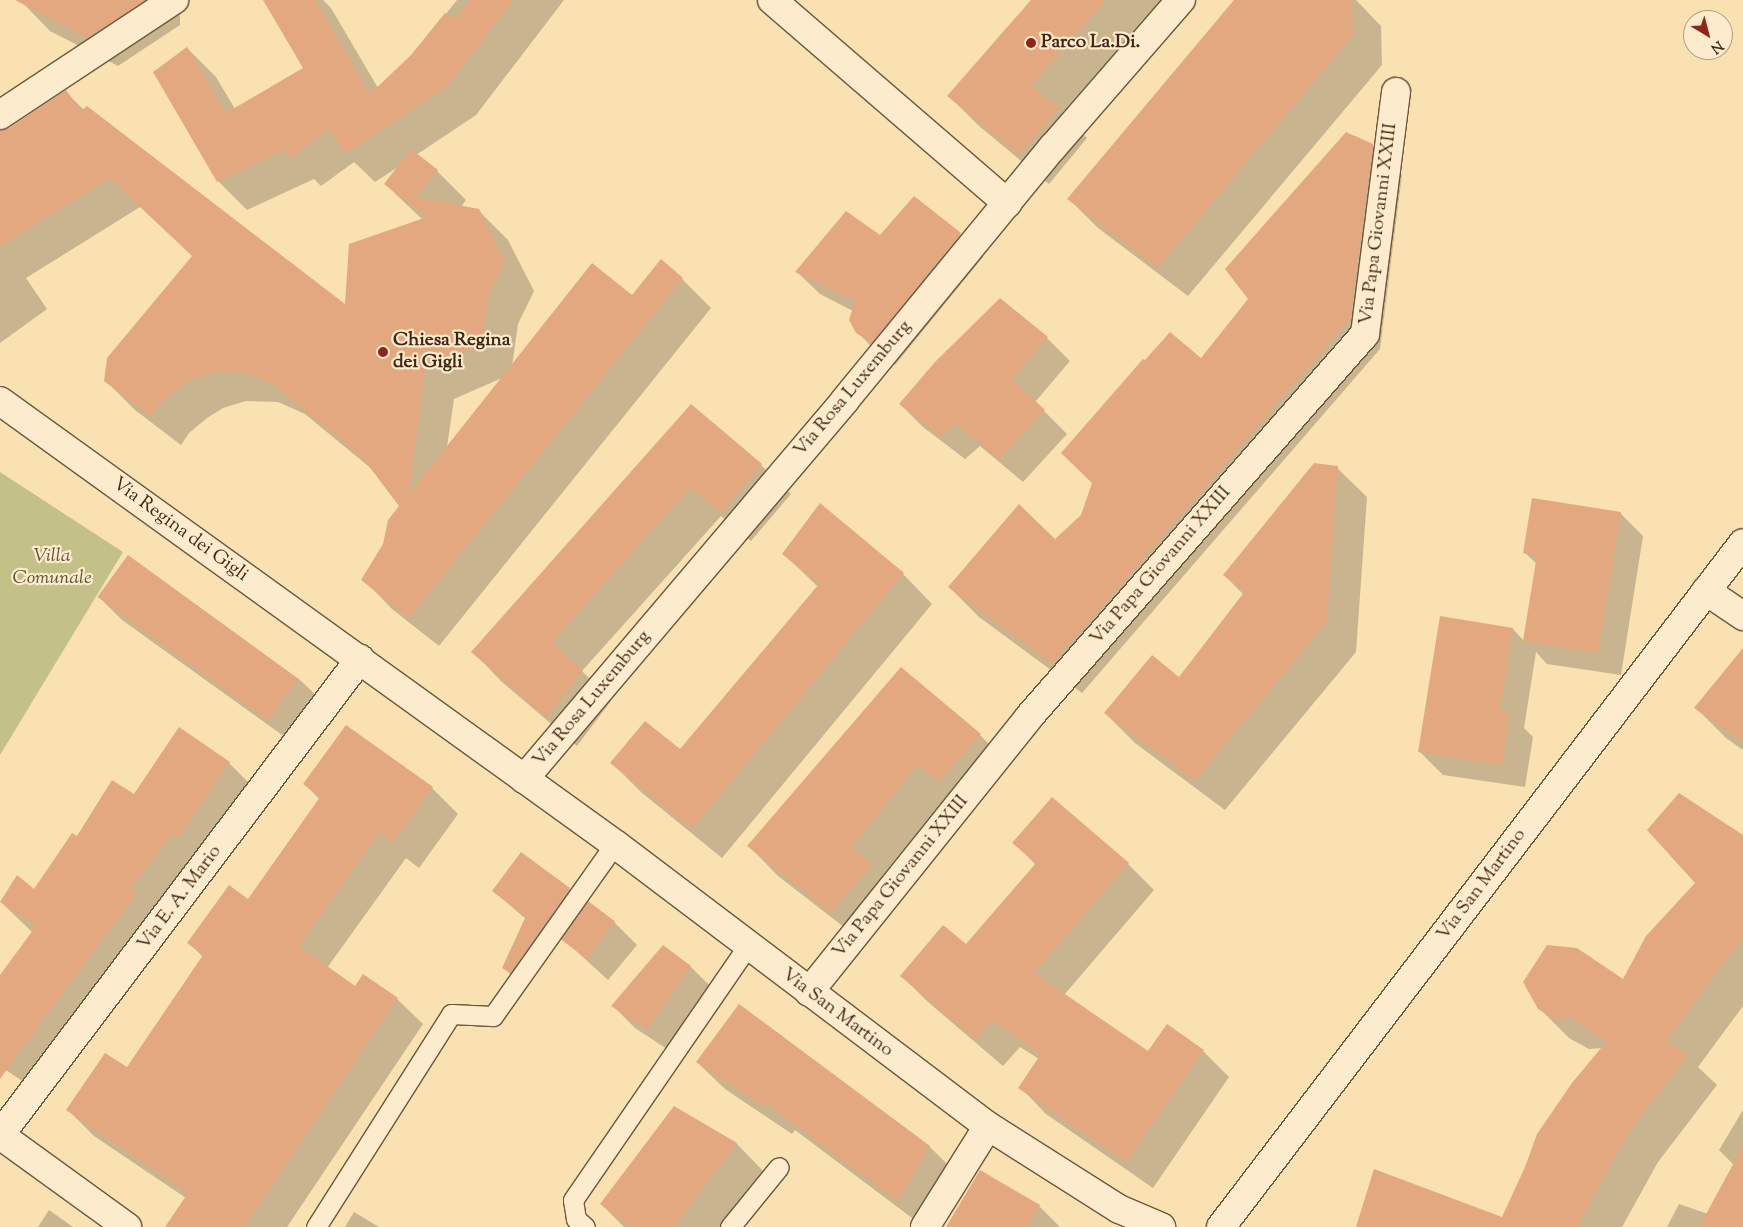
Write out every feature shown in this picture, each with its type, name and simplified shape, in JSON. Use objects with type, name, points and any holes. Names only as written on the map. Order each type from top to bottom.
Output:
[{"type":"street","points":[[0,115],[174,0]]},
{"type":"street","points":[[772,0],[1007,203]]},
{"type":"street","name":"Via Rosa Luxemburg","points":[[524,779],[832,415],[1007,203],[1181,0]]},
{"type":"street","name":"Via Papa Giovanni XXIII","points":[[809,992],[1029,717],[1365,334],[1396,92]]},
{"type":"street","name":"Via Regina dei Gigli","points":[[0,401],[524,779]]},
{"type":"street","name":"Via San Martino","points":[[1221,1227],[1743,543]]},
{"type":"street","points":[[1706,591],[1743,616]]},
{"type":"street","name":"Via E. A. Mario","points":[[0,1135],[360,659]]},
{"type":"street","name":"Via San Martino","points":[[524,779],[615,844],[988,1126],[1119,1209],[1161,1227]]},
{"type":"street","points":[[925,1227],[988,1126]]},
{"type":"street","points":[[0,1135],[127,1227]]},
{"type":"lane","points":[[316,1227],[451,1014],[494,1016],[615,844]]},
{"type":"lane","points":[[585,1227],[576,1219],[573,1200],[748,946]]},
{"type":"lane","points":[[730,1227],[779,1167]]},
{"type":"green space","name":"Villa Comunale","points":[[0,472],[123,552],[0,755]]},
{"type":"building","points":[[15,0],[146,0],[88,38]]},
{"type":"building","points":[[263,0],[315,0],[370,94],[411,55],[445,13],[454,19],[470,0],[513,0],[447,87],[345,154],[330,129],[291,158],[285,150],[217,182],[153,72],[187,47],[226,113],[303,68]]},
{"type":"building","name":"Parco La.Di.","points":[[1031,0],[1106,0],[1031,86],[1059,108],[1019,155],[947,96]]},
{"type":"building","points":[[1234,0],[1352,0],[1353,35],[1158,268],[1067,199]]},
{"type":"building","name":"Chiesa Regina dei Gigli","points":[[66,90],[81,111],[87,106],[345,304],[349,244],[427,217],[384,184],[411,149],[438,170],[416,197],[479,209],[505,261],[489,294],[482,345],[425,370],[409,494],[592,263],[632,295],[661,259],[683,278],[409,618],[361,580],[383,544],[388,520],[399,506],[362,457],[274,385],[248,373],[216,372],[193,379],[178,388],[160,404],[151,417],[104,381],[107,358],[192,256],[110,178],[0,247],[0,130],[9,128]]},
{"type":"building","points":[[1346,132],[1373,144],[1350,319],[1052,664],[948,587],[1019,504],[1055,539],[1081,515],[1092,483],[1061,453],[1143,359],[1145,360],[1170,332],[1201,358],[1248,299],[1225,269]]},
{"type":"building","points":[[914,196],[961,233],[872,343],[856,333],[849,320],[855,301],[795,272],[846,211],[880,235]]},
{"type":"building","points":[[1000,298],[1048,337],[1012,379],[1045,410],[999,460],[956,424],[941,437],[899,404],[935,362]]},
{"type":"building","points":[[691,404],[762,464],[721,513],[691,487],[552,642],[583,670],[547,718],[471,652]]},
{"type":"building","points":[[1314,463],[1338,466],[1327,622],[1195,781],[1104,713],[1152,655],[1179,677],[1245,591],[1223,575]]},
{"type":"building","points":[[1532,498],[1621,512],[1598,653],[1523,641],[1537,555],[1523,553]]},
{"type":"building","points":[[820,503],[904,573],[692,829],[610,763],[645,721],[680,749],[819,584],[782,554]]},
{"type":"building","points":[[128,555],[299,679],[268,721],[97,597]]},
{"type":"building","points":[[1440,616],[1513,628],[1500,711],[1510,713],[1502,765],[1418,752]]},
{"type":"building","points":[[1743,648],[1743,742],[1694,708]]},
{"type":"building","points":[[901,667],[981,734],[939,782],[917,765],[852,847],[872,864],[831,913],[747,846]]},
{"type":"building","points":[[346,725],[433,787],[393,843],[379,833],[299,946],[355,986],[363,974],[398,998],[244,1227],[165,1227],[188,1193],[66,1110],[105,1053],[127,1067],[203,955],[187,943],[229,885],[248,899],[320,797],[303,784]]},
{"type":"building","points":[[179,727],[230,762],[178,838],[172,834],[131,888],[137,893],[0,1079],[0,975],[36,926],[0,902],[17,875],[34,889],[72,833],[77,836],[112,780],[134,794]]},
{"type":"building","points":[[1679,793],[1743,835],[1743,937],[1666,1041],[1688,1055],[1629,1132],[1577,1227],[1356,1227],[1374,1169],[1502,1217],[1525,1167],[1537,1134],[1572,1083],[1606,1042],[1570,1017],[1558,1020],[1538,1009],[1523,982],[1547,945],[1577,948],[1623,979],[1646,936],[1695,883],[1647,830]]},
{"type":"building","points":[[1052,797],[1129,863],[1034,973],[1148,1051],[1167,1024],[1204,1050],[1126,1162],[1018,1088],[1041,1054],[993,1021],[976,1040],[900,976],[943,925],[966,944],[1036,863],[1012,843]]},
{"type":"building","points":[[521,852],[570,888],[510,973],[502,968],[526,916],[492,891]]},
{"type":"building","points":[[588,901],[615,921],[587,959],[560,939]]},
{"type":"building","points":[[663,945],[691,966],[647,1029],[611,1006]]},
{"type":"building","points":[[739,1004],[930,1146],[898,1202],[767,1104],[764,1107],[696,1062]]},
{"type":"building","points":[[674,1106],[737,1143],[674,1227],[630,1227],[600,1204]]},
{"type":"building","points":[[1743,1146],[1743,1227],[1699,1227]]},
{"type":"building","points":[[980,1170],[1040,1205],[1027,1227],[946,1227]]},
{"type":"place","name":"Parco La.Di.","points":[[1031,43]]},
{"type":"place","name":"Chiesa Regina dei Gigli","points":[[383,352]]}]
